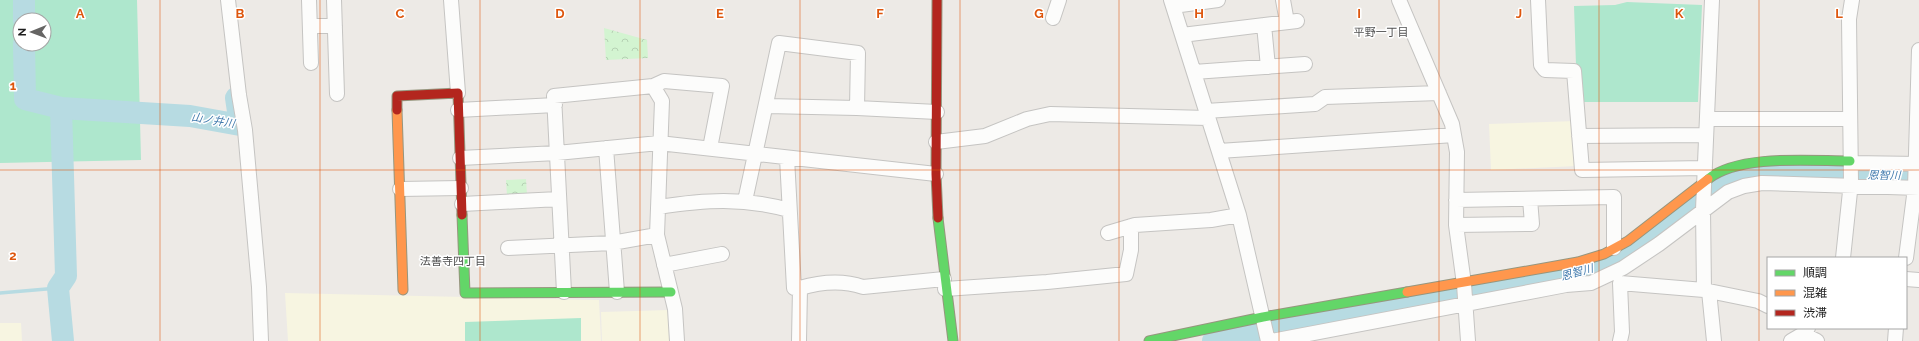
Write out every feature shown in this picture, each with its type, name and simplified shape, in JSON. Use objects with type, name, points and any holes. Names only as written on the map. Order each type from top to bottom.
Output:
[{"type":"street","points":[[228,0],[239,95],[245,130],[261,341]]},
{"type":"street","points":[[309,0],[311,62]]},
{"type":"street","points":[[334,0],[337,94]]},
{"type":"street","points":[[451,0],[458,93],[465,293],[671,292]]},
{"type":"street","points":[[937,0],[936,174],[939,237],[944,284],[953,341]]},
{"type":"street","points":[[1053,18],[1059,0]]},
{"type":"street","points":[[1218,0],[1172,3],[1239,215],[1269,340],[1465,302],[1566,285],[1591,283],[1623,268],[1658,244],[1704,207],[1728,192],[1744,186],[1762,183],[1850,184],[1916,187]]},
{"type":"street","points":[[1182,35],[1292,21],[1283,0]]},
{"type":"street","points":[[1399,0],[1452,124],[1457,152],[1456,225],[1464,283],[1468,341]]},
{"type":"street","points":[[1538,0],[1541,65],[1545,70],[1574,71],[1582,170],[1705,179]]},
{"type":"street","points":[[1712,0],[1704,207],[1706,290],[1714,341]]},
{"type":"street","points":[[1843,257],[1851,163],[1849,19],[1852,0]]},
{"type":"street","points":[[1264,25],[1268,67]]},
{"type":"street","points":[[310,26],[335,26]]},
{"type":"street","points":[[746,201],[755,152],[767,106],[779,43],[858,53],[857,108]]},
{"type":"street","points":[[1906,257],[1916,187],[1919,50]]},
{"type":"street","points":[[1194,72],[1305,64]]},
{"type":"street","points":[[564,292],[554,96],[653,86],[664,81],[722,86],[710,148]]},
{"type":"street","points":[[653,86],[662,101],[659,143],[657,235],[675,309],[677,341]]},
{"type":"street","points":[[403,290],[397,96],[458,93]]},
{"type":"street","points":[[936,142],[986,136],[1027,119],[1050,114],[1207,114],[1315,104],[1325,97],[1438,93]]},
{"type":"street","points":[[458,110],[555,105]]},
{"type":"street","points":[[767,106],[937,112]]},
{"type":"street","points":[[1707,119],[1850,119]]},
{"type":"street","points":[[1219,151],[1454,135]]},
{"type":"street","points":[[1579,136],[1706,135]]},
{"type":"street","points":[[460,158],[557,153],[659,143],[755,152],[787,158],[936,174]]},
{"type":"street","points":[[606,148],[612,243],[617,292]]},
{"type":"street","points":[[787,158],[794,288],[800,288],[817,283],[853,283],[863,287],[1047,282],[1126,274],[1131,250],[1131,226]]},
{"type":"street","points":[[1149,341],[1578,262],[1604,254],[1628,241],[1705,179],[1714,174],[1753,162],[1917,165]]},
{"type":"street","points":[[400,189],[461,188]]},
{"type":"street","points":[[1456,200],[1614,197],[1614,248]]},
{"type":"street","points":[[462,204],[559,199]]},
{"type":"street","points":[[1456,225],[1532,224],[1530,199]]},
{"type":"street","points":[[658,207],[698,201],[746,201],[789,210]]},
{"type":"street","points":[[1108,233],[1131,226],[1211,220],[1239,215]]},
{"type":"street","points":[[508,248],[562,247],[612,243],[657,235]]},
{"type":"street","points":[[664,265],[722,254]]},
{"type":"street","points":[[1605,276],[1620,283],[1706,290],[1758,300],[1767,305]]},
{"type":"street","points":[[1907,279],[1919,280]]},
{"type":"street","points":[[1620,283],[1622,332],[1620,341]]},
{"type":"street","points":[[799,341],[800,288]]},
{"type":"street","points":[[1894,341],[1896,329]]},
{"type":"street","points":[[1801,334],[1816,341]]},
{"type":"shaded area","points":[[1576,121],[1577,166],[1491,170],[1489,124]]},
{"type":"shaded area","points":[[285,293],[599,300],[601,341],[288,341]]},
{"type":"shaded area","points":[[669,310],[672,341],[602,341],[601,312]]},
{"type":"shaded area","points":[[0,323],[21,323],[22,341],[0,341]]},
{"type":"green space","points":[[0,0],[137,0],[141,160],[0,163]]},
{"type":"green space","points":[[1627,2],[1702,5],[1698,102],[1581,102],[1576,65],[1574,6],[1615,5]]},
{"type":"green space","points":[[604,28],[647,40],[648,58],[606,60]]},
{"type":"green space","points":[[526,179],[527,195],[507,196],[506,180]]},
{"type":"green space","points":[[581,318],[581,341],[465,341],[465,322]]},
{"type":"waterway","name":"山ノ井川","points":[[24,0],[24,12]]},
{"type":"waterway","name":"山ノ井川","points":[[24,52],[25,99],[61,108],[190,116],[240,125],[236,98]]},
{"type":"waterway","name":"山ノ井川","points":[[61,108],[66,276],[58,288],[63,341]]},
{"type":"waterway","name":"恩智川","points":[[1213,341],[1586,272],[1628,254],[1719,184],[1748,173],[1919,176]]},
{"type":"waterway","points":[[0,293],[58,288]]},
{"type":"traffic: fast","points":[[1708,179],[1722,171],[1756,162],[1796,160],[1850,161]]},
{"type":"traffic: fast","points":[[462,215],[465,293],[671,292]]},
{"type":"traffic: fast","points":[[938,218],[953,341]]},
{"type":"traffic: fast","points":[[1149,341],[1263,317],[1407,292]]},
{"type":"traffic: slow","points":[[397,110],[403,290]]},
{"type":"traffic: slow","points":[[1407,292],[1578,262],[1604,254],[1628,241],[1708,179]]},
{"type":"traffic: jam","points":[[937,0],[936,174],[938,218]]},
{"type":"traffic: jam","points":[[397,110],[397,96],[458,93],[462,215]]},
{"type":"district","name":"平野一丁目","points":[[1381,32]]},
{"type":"district","name":"法善寺四丁目","points":[[453,261]]}]
